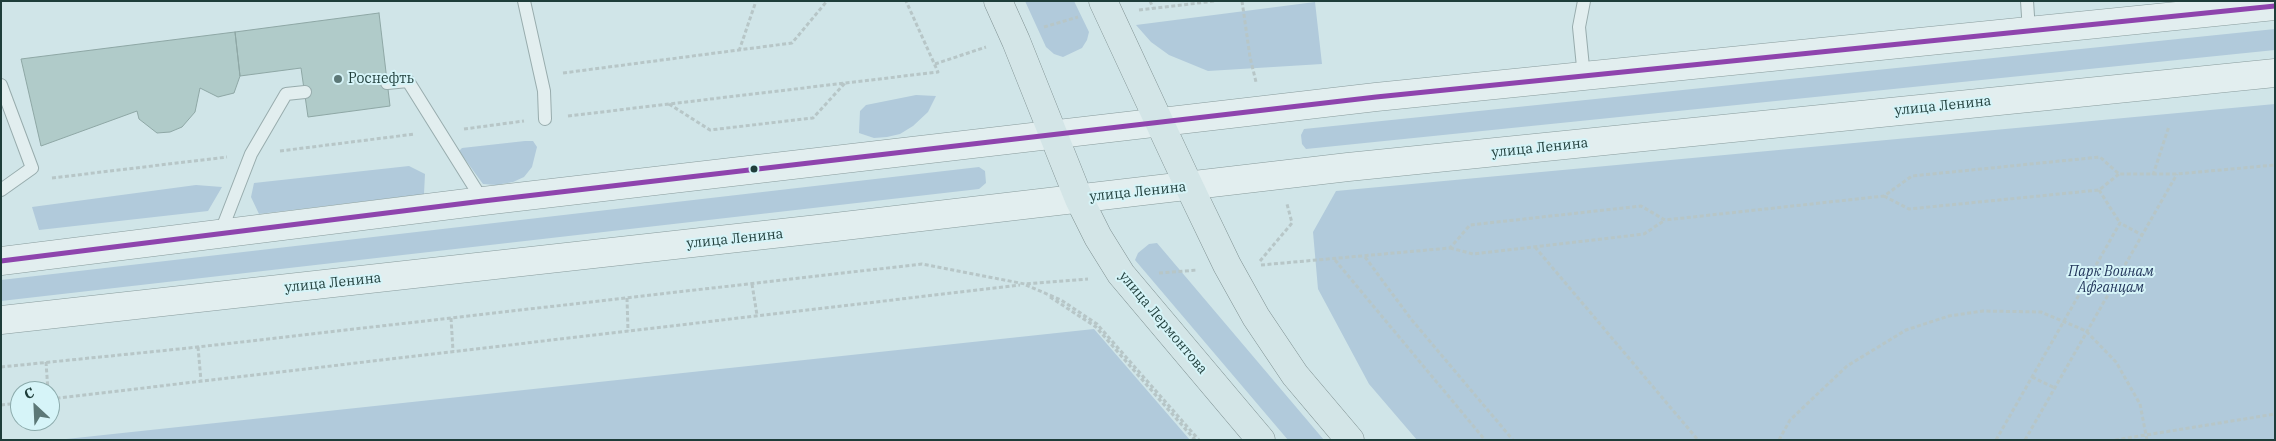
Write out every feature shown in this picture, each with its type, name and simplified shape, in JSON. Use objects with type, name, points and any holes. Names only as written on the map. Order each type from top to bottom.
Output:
[{"type":"main road","name":"улица Лермонтова","points":[[998,1],[1079,199],[1098,237],[1121,274],[1261,440]]},
{"type":"main road","points":[[1104,1],[1188,186],[1227,265],[1256,317],[1295,376],[1350,440]]},
{"type":"main road","points":[[1,261],[483,201],[1376,97],[2275,6]]},
{"type":"main road","name":"улица Ленина","points":[[1,320],[1348,167],[2275,73]]},
{"type":"lane","points":[[524,1],[544,91],[545,118]]},
{"type":"lane","points":[[1584,1],[1579,27],[1584,77]]},
{"type":"lane","points":[[2027,1],[2030,31]]},
{"type":"lane","points":[[387,83],[408,81],[483,201]]},
{"type":"lane","points":[[1,85],[32,168],[6,186]]},
{"type":"lane","points":[[220,234],[251,154],[286,94],[305,92]]},
{"type":"path","points":[[739,51],[756,1]]},
{"type":"path","points":[[540,75],[792,43],[827,1]]},
{"type":"path","points":[[6,186],[545,118],[938,72],[906,1]]},
{"type":"path","points":[[1150,1],[1153,8]]},
{"type":"path","points":[[1134,11],[1215,1]]},
{"type":"path","points":[[1043,27],[1079,17]]},
{"type":"path","points":[[935,64],[989,46]]},
{"type":"path","points":[[668,104],[710,130],[813,118],[847,82]]},
{"type":"path","points":[[2169,126],[2153,174],[2177,174],[2275,165]]},
{"type":"path","points":[[1884,196],[1909,209],[2099,190],[2119,174]]},
{"type":"path","points":[[2025,440],[2177,174]]},
{"type":"path","points":[[2099,190],[2120,223],[2142,235]]},
{"type":"path","points":[[1450,248],[1473,254],[1644,234],[1666,220]]},
{"type":"path","points":[[1996,440],[2120,223]]},
{"type":"path","points":[[1535,247],[1698,440]]},
{"type":"path","points":[[1365,256],[1411,319],[1513,440]]},
{"type":"path","points":[[1334,259],[1485,440]]},
{"type":"path","points":[[752,284],[757,315]]},
{"type":"path","points":[[1025,284],[1061,303],[1096,327],[1195,440]]},
{"type":"path","points":[[60,398],[1025,284],[1061,300],[1098,324],[1199,440]]},
{"type":"path","points":[[626,298],[628,330]]},
{"type":"path","points":[[1779,440],[1790,420],[1847,366],[1906,330],[1949,316],[1983,310],[2041,312],[2086,331],[2116,362],[2140,404],[2147,440]]},
{"type":"path","points":[[451,318],[453,351]]},
{"type":"path","points":[[198,347],[201,381]]},
{"type":"path","points":[[46,362],[47,381]]},
{"type":"path","points":[[2032,377],[2055,388]]},
{"type":"path","points":[[2116,440],[2275,414]]},
{"type":"green space","points":[[1025,1],[1074,1],[1089,32],[1082,48],[1063,57],[1054,54],[1046,47]]},
{"type":"green space","points":[[1315,2],[1322,64],[1208,71],[1169,55],[1151,42],[1136,25]]},
{"type":"green space","points":[[2275,29],[2275,50],[1306,149],[1302,144],[1301,135],[1304,129]]},
{"type":"green space","points":[[916,95],[936,96],[928,112],[913,126],[900,134],[887,137],[874,138],[859,133],[860,111],[866,105]]},
{"type":"green space","name":"Парк Воинам Афганцам","points":[[2275,104],[2275,440],[1417,440],[1369,384],[1318,289],[1313,232],[1336,191]]},
{"type":"green space","points":[[533,141],[537,147],[532,167],[524,177],[513,182],[496,185],[483,184],[459,151],[462,148]]},
{"type":"green space","points":[[409,166],[425,174],[424,194],[259,214],[251,197],[254,183]]},
{"type":"green space","points":[[979,167],[985,171],[986,183],[979,189],[1,301],[1,280]]},
{"type":"green space","points":[[196,185],[222,187],[208,211],[39,230],[32,207]]},
{"type":"green space","points":[[1157,243],[1324,440],[1288,440],[1135,260],[1138,253],[1149,244]]},
{"type":"green space","points":[[1094,329],[1190,440],[57,440]]},
{"type":"building","points":[[379,13],[390,106],[308,117],[301,68],[240,76],[235,32]]},
{"type":"building","points":[[235,32],[240,76],[234,93],[218,97],[200,88],[195,112],[182,127],[170,132],[157,133],[139,119],[137,111],[41,146],[21,59]]},
{"type":"transit line","points":[[1,261],[483,201],[1376,97],[2275,6]]},
{"type":"place","name":"Роснефть","points":[[338,79]]}]
